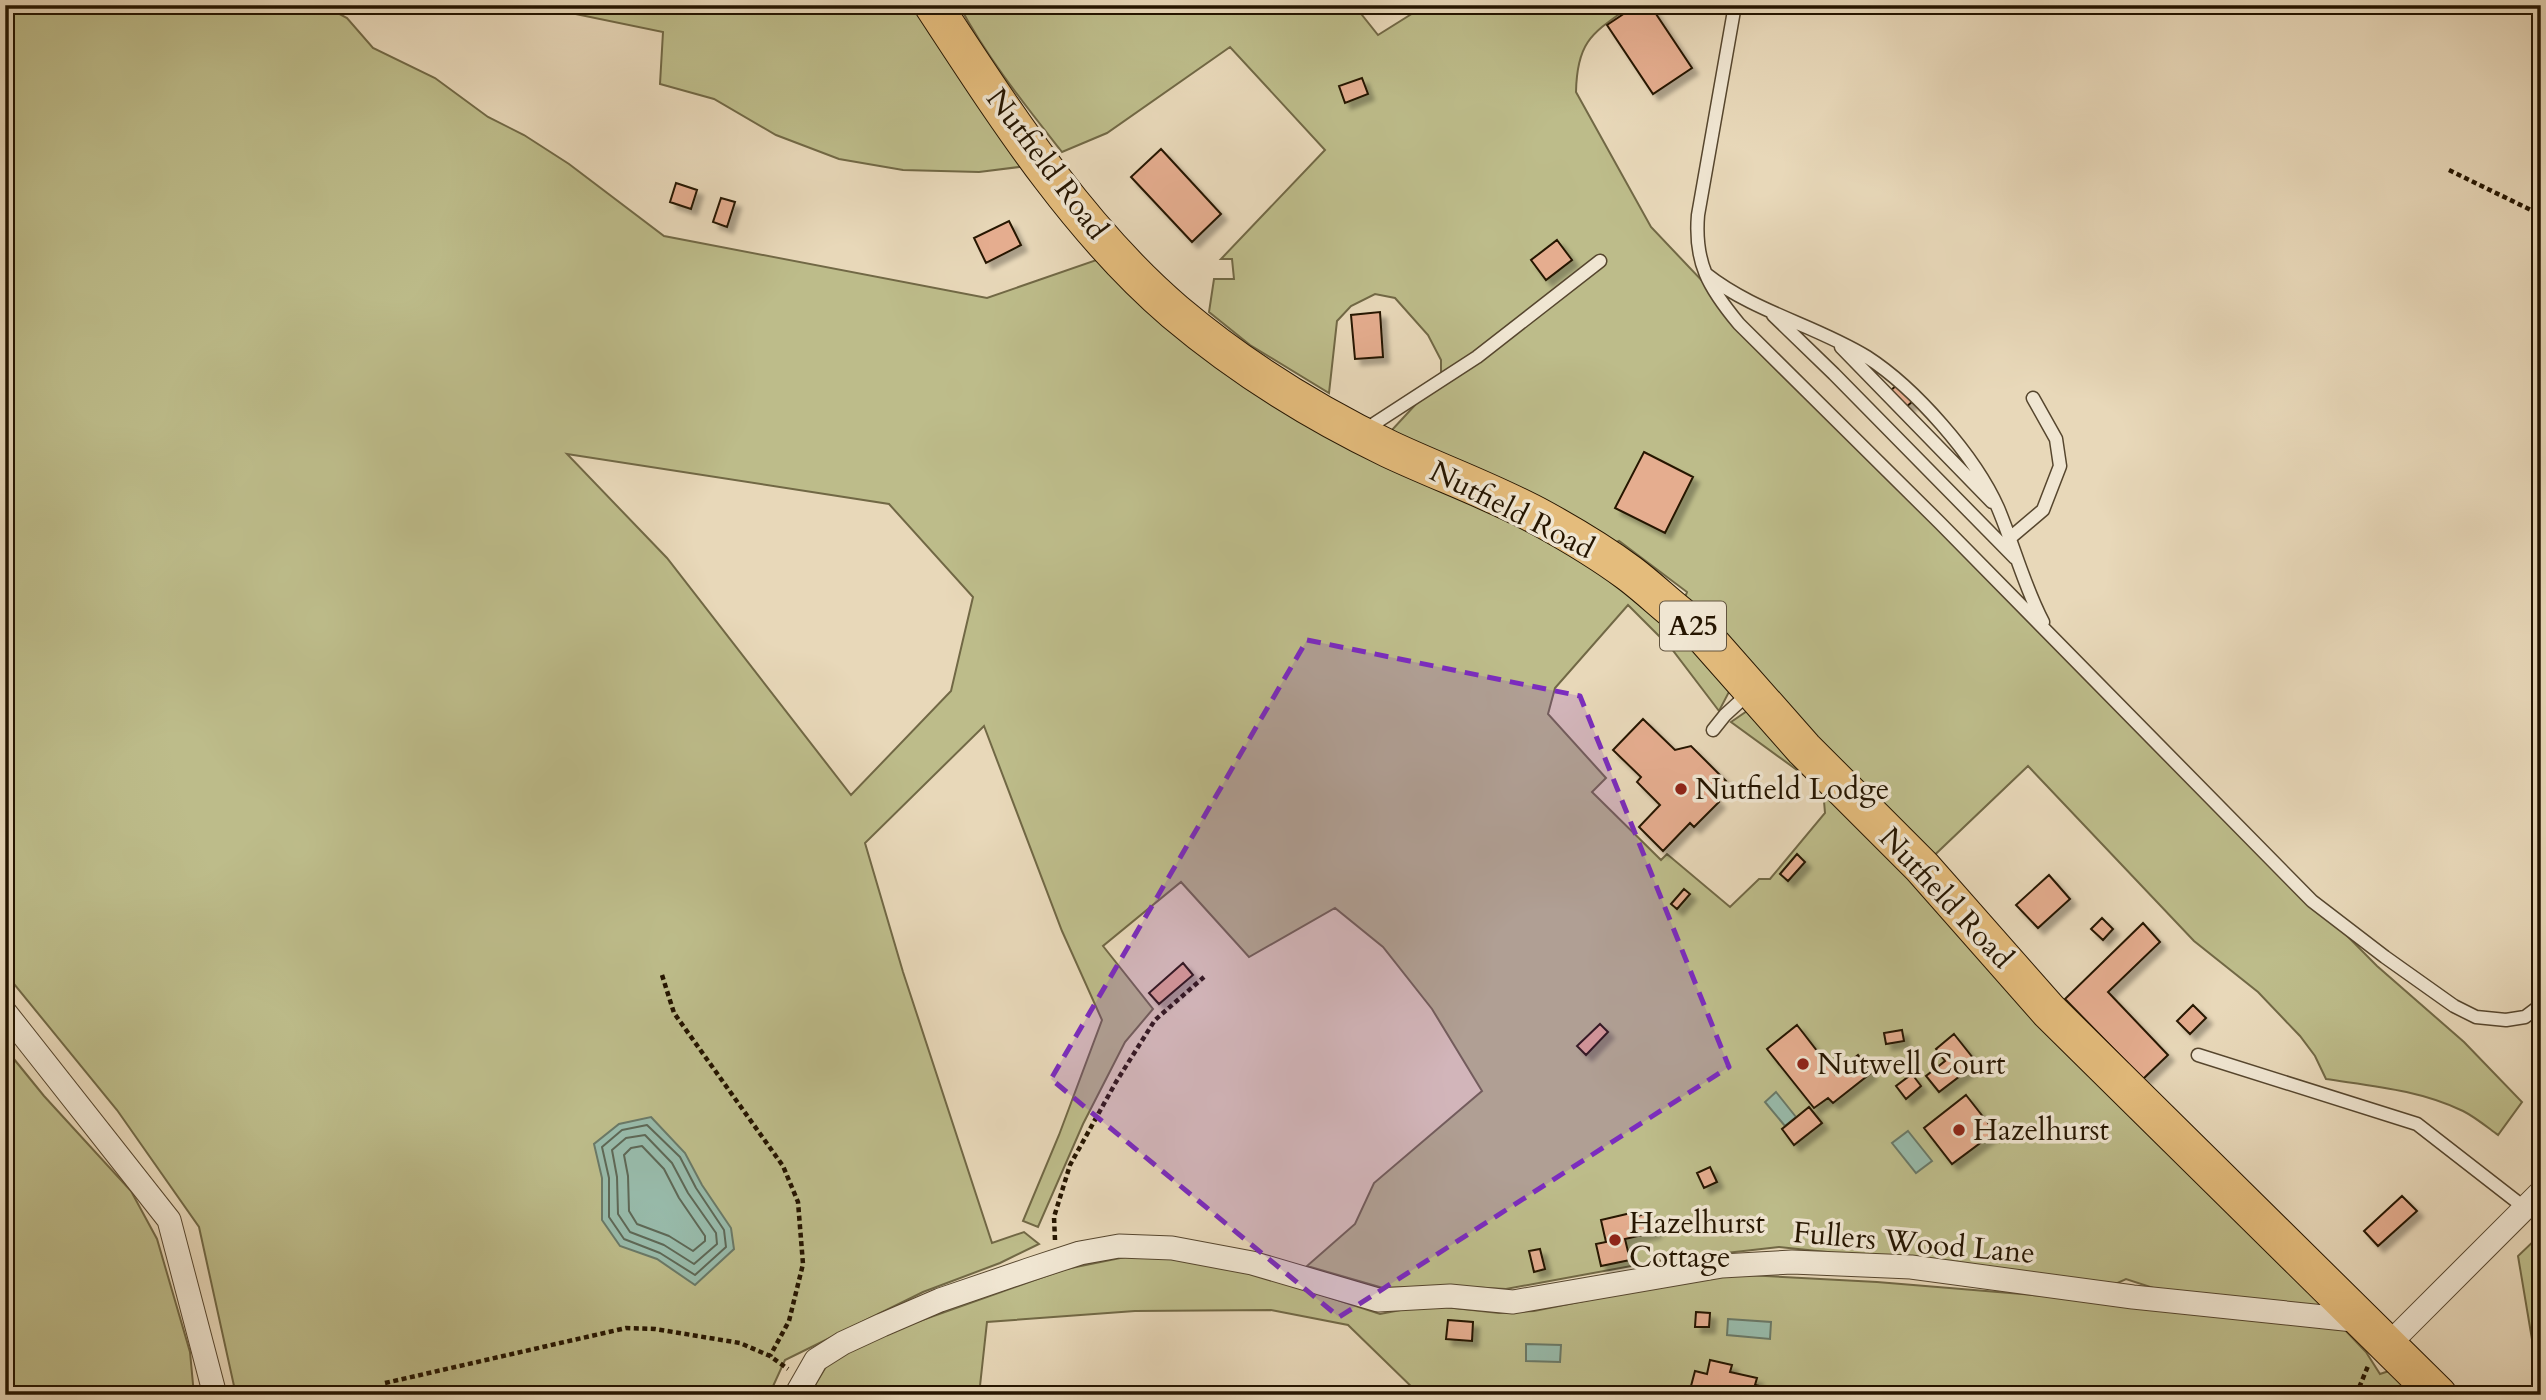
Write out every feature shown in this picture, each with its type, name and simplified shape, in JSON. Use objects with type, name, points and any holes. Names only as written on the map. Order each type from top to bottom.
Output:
[{"type":"main road","name":"Nutfield Road","points":[[933,5],[1000,107],[1052,178],[1121,260],[1175,311],[1222,348],[1297,398],[1387,448],[1541,518],[1596,550],[1698,629],[1804,749],[1922,867],[2049,1012],[2438,1395]]},
{"type":"street","points":[[5,1012],[169,1220],[215,1395]]},
{"type":"street","points":[[2375,1333],[2533,1200]]},
{"type":"street","name":"Fullers Wood Lane","points":[[799,1387],[816,1360],[881,1325],[940,1300],[1080,1253],[1119,1246],[1172,1248],[1252,1263],[1378,1300],[1450,1296],[1513,1302],[1722,1266],[1792,1262],[1911,1268],[2375,1333]]},
{"type":"lane","points":[[1735,5],[1696,236],[1703,272],[1719,301],[2312,901],[2454,1006],[2476,1017],[2492,1020],[2525,1017],[2541,1005]]},
{"type":"lane","points":[[1360,433],[1477,357],[1600,261]]},
{"type":"lane","points":[[1703,272],[1728,291],[1831,337],[1886,371],[1911,393],[1969,458],[1986,482],[2035,608],[2048,633]]},
{"type":"lane","points":[[1768,310],[2019,562]]},
{"type":"lane","points":[[1831,337],[1998,508]]},
{"type":"lane","points":[[2010,538],[2043,510],[2060,466],[2056,439],[2033,398]]},
{"type":"lane","points":[[1713,730],[1725,715],[1752,691]]},
{"type":"lane","points":[[2198,1055],[2417,1124],[2533,1200]]},
{"type":"path","points":[[2449,170],[2541,215]]},
{"type":"path","points":[[662,975],[674,1013],[783,1166],[798,1202],[803,1264],[789,1321],[770,1356]]},
{"type":"path","points":[[1056,1261],[1054,1217],[1070,1165],[1116,1082],[1155,1020],[1204,977]]},
{"type":"path","points":[[384,1383],[626,1328],[655,1329],[740,1343],[770,1356],[799,1387]]},
{"type":"highlighted area","points":[[1307,640],[1580,696],[1729,1067],[1339,1317],[1051,1079]]},
{"type":"shaded area","points":[[5,5],[323,5],[347,18],[373,48],[435,78],[488,117],[524,135],[569,164],[664,236],[987,298],[1105,257],[1646,600],[1730,690],[1719,711],[1671,648],[1628,605],[1555,688],[1548,714],[1606,778],[1592,792],[1661,860],[1667,854],[1730,907],[1759,879],[1770,879],[1825,813],[1823,789],[1731,722],[1750,709],[2328,1308],[2178,1296],[2126,1279],[2111,1286],[1842,1257],[1827,1252],[1779,1247],[1664,1260],[1506,1289],[1446,1286],[1383,1288],[1307,1266],[1355,1224],[1374,1183],[1482,1091],[1432,1009],[1383,947],[1335,908],[1249,957],[1181,882],[1103,946],[1153,1009],[1125,1042],[1083,1124],[1038,1227],[1023,1221],[1102,1020],[1062,931],[984,726],[865,843],[903,972],[992,1243],[1024,1232],[1039,1244],[1000,1263],[923,1292],[785,1360],[769,1395],[236,1395],[199,1227],[117,1110],[5,973]],"holes":[[[567,454],[889,504],[973,597],[951,691],[851,795],[667,558]]]},
{"type":"shaded area","points":[[532,5],[915,5],[1027,166],[979,172],[903,170],[839,159],[776,135],[714,99],[660,84],[663,32]]},
{"type":"shaded area","points":[[959,5],[1354,5],[1378,35],[1426,5],[1632,5],[1597,31],[1584,49],[1577,74],[1576,92],[1651,227],[1821,406],[2377,966],[2464,1042],[2522,1102],[2498,1135],[2467,1113],[2430,1098],[2326,1079],[2315,1056],[2300,1036],[2258,992],[2194,941],[2028,766],[1922,867],[1678,616],[1687,592],[1619,541],[1605,547],[1391,431],[1441,377],[1441,360],[1428,335],[1395,298],[1375,294],[1351,306],[1337,321],[1329,393],[1250,345],[1209,312],[1214,279],[1234,279],[1232,259],[1221,259],[1325,150],[1230,47],[1107,133],[1062,152],[994,62]]},
{"type":"shaded area","points":[[5,1048],[44,1096],[131,1191],[157,1239],[190,1352],[194,1395],[5,1395]]},
{"type":"shaded area","points":[[2541,1234],[2541,1393],[2518,1256]]},
{"type":"shaded area","points":[[1130,1256],[1187,1260],[1261,1275],[1380,1314],[1427,1305],[1499,1313],[1534,1311],[1698,1278],[1747,1275],[1877,1282],[2045,1296],[2345,1330],[2366,1352],[2380,1374],[2392,1370],[2416,1395],[2204,1395],[2202,1390],[2188,1395],[1420,1395],[1348,1325],[1271,1310],[1135,1311],[987,1322],[979,1395],[946,1395],[936,1386],[915,1389],[906,1395],[809,1395],[830,1360],[883,1334],[1066,1269]]},
{"type":"water","points":[[1776,1092],[1796,1117],[1785,1126],[1765,1102]]},
{"type":"water","points":[[651,1117],[685,1153],[702,1185],[731,1228],[734,1249],[695,1285],[657,1259],[620,1246],[602,1220],[602,1178],[594,1144],[619,1124]]},
{"type":"water","points":[[1908,1131],[1932,1161],[1916,1173],[1892,1143]]},
{"type":"water","points":[[1728,1319],[1771,1322],[1770,1339],[1727,1335]]},
{"type":"water","points":[[1526,1344],[1561,1345],[1560,1362],[1526,1361]]},
{"type":"building","points":[[1637,5],[1650,5],[1692,68],[1653,94],[1607,25]]},
{"type":"building","points":[[1362,78],[1368,94],[1345,103],[1339,86]]},
{"type":"building","points":[[1161,149],[1221,214],[1192,242],[1131,177]]},
{"type":"building","points":[[676,183],[697,190],[691,209],[670,202]]},
{"type":"building","points":[[721,198],[735,202],[727,227],[713,222]]},
{"type":"building","points":[[1009,221],[1021,245],[986,263],[974,238]]},
{"type":"building","points":[[1557,240],[1572,260],[1546,280],[1531,260]]},
{"type":"building","points":[[1380,312],[1383,357],[1355,359],[1351,315]]},
{"type":"building","points":[[1898,384],[1913,401],[1905,408],[1890,391]]},
{"type":"building","points":[[1644,452],[1693,477],[1665,533],[1615,508]]},
{"type":"building","name":"Nutfield Lodge","points":[[1643,719],[1675,750],[1691,746],[1726,781],[1712,795],[1719,802],[1694,827],[1690,823],[1663,851],[1639,827],[1660,805],[1637,782],[1641,777],[1613,750]]},
{"type":"building","points":[[1797,854],[1805,862],[1788,881],[1780,874]]},
{"type":"building","points":[[2049,875],[2070,899],[2038,928],[2016,905]]},
{"type":"building","points":[[1684,889],[1690,894],[1677,909],[1671,904]]},
{"type":"building","points":[[2102,918],[2113,929],[2103,940],[2091,929]]},
{"type":"building","points":[[2143,923],[2160,942],[2108,992],[2168,1055],[2143,1079],[2065,999]]},
{"type":"building","points":[[1183,963],[1193,975],[1159,1004],[1149,993]]},
{"type":"building","points":[[2193,1005],[2206,1018],[2190,1034],[2177,1021]]},
{"type":"building","points":[[1600,1024],[1608,1032],[1586,1055],[1577,1046]]},
{"type":"building","name":"Nutwell Court","points":[[1797,1025],[1835,1074],[1858,1055],[1871,1073],[1833,1103],[1828,1098],[1814,1108],[1767,1049]]},
{"type":"building","points":[[1902,1030],[1904,1041],[1886,1044],[1884,1033]]},
{"type":"building","points":[[1954,1034],[1977,1063],[1939,1092],[1926,1076],[1945,1061],[1936,1049]]},
{"type":"building","points":[[1912,1074],[1921,1086],[1906,1099],[1896,1086]]},
{"type":"building","name":"Hazelhurst","points":[[1966,1095],[1995,1132],[1952,1164],[1924,1128]]},
{"type":"building","points":[[1809,1107],[1822,1123],[1794,1145],[1782,1129]]},
{"type":"building","points":[[1710,1167],[1717,1182],[1704,1188],[1697,1173]]},
{"type":"building","points":[[2402,1196],[2417,1211],[2378,1246],[2364,1231]]},
{"type":"building","name":"Hazelhurst Cottage","points":[[1631,1213],[1632,1217],[1651,1213],[1655,1232],[1625,1239],[1630,1260],[1601,1266],[1596,1244],[1606,1242],[1601,1220]]},
{"type":"building","points":[[1540,1249],[1545,1269],[1534,1272],[1529,1251]]},
{"type":"building","points":[[1696,1312],[1710,1313],[1709,1327],[1695,1327]]},
{"type":"building","points":[[1448,1320],[1473,1322],[1472,1341],[1446,1339]]},
{"type":"building","points":[[1710,1360],[1732,1365],[1730,1372],[1757,1378],[1755,1385],[1798,1395],[1729,1395],[1691,1386],[1695,1371],[1707,1374]]},
{"type":"place","name":"Nutfield Lodge","points":[[1681,789]]},
{"type":"place","name":"Nutwell Court","points":[[1803,1064]]},
{"type":"place","name":"Hazelhurst","points":[[1959,1130]]},
{"type":"place","name":"Hazelhurst Cottage","points":[[1615,1240]]}]
